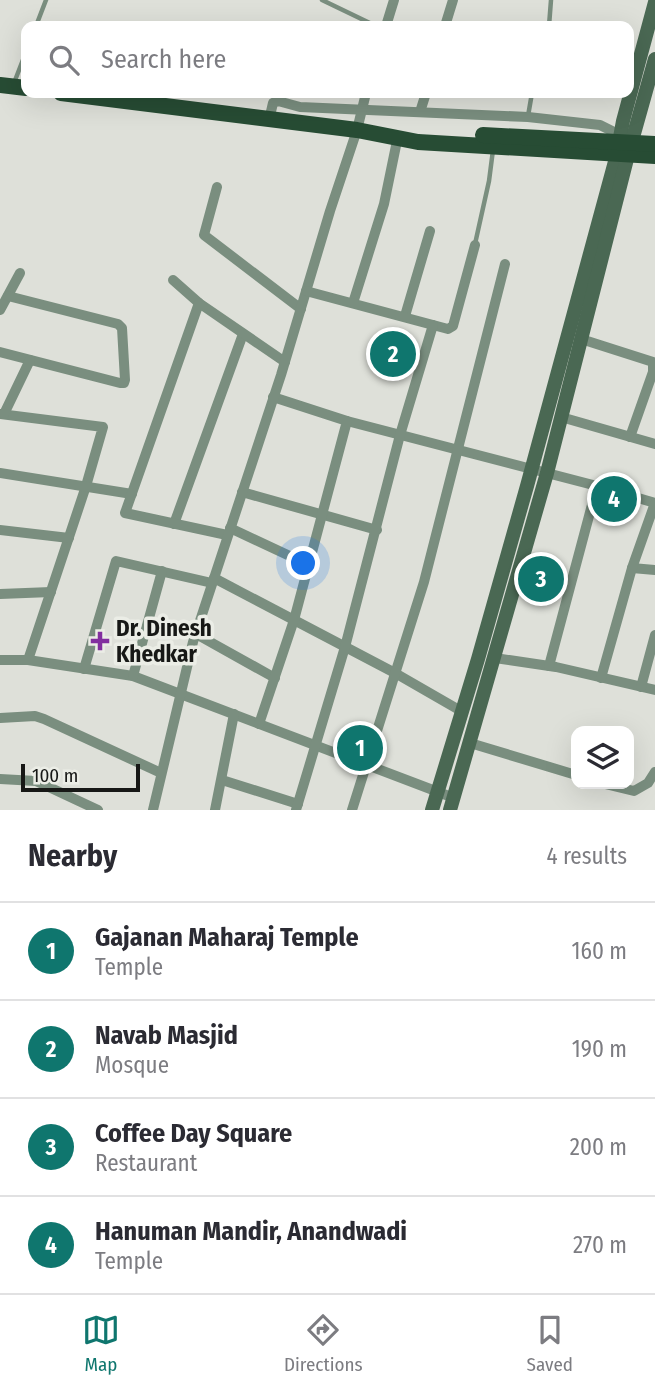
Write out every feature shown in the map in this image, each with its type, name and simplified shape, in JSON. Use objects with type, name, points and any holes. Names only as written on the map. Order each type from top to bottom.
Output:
[{"type":"main road","points":[[634,96],[655,2]]},
{"type":"main road","points":[[432,810],[478,659],[623,146],[655,59]]},
{"type":"main road","points":[[100,98],[392,134],[542,138],[623,146],[655,156]]},
{"type":"main road","points":[[452,804],[547,472],[581,339],[634,98]]},
{"type":"main road","points":[[392,134],[418,142],[493,146],[655,144]]},
{"type":"street","points":[[388,21],[394,0]]},
{"type":"street","points":[[447,21],[453,0]]},
{"type":"street","points":[[153,810],[179,694],[196,634],[285,362],[364,98]]},
{"type":"street","points":[[420,112],[424,98]]},
{"type":"street","points":[[270,120],[273,103],[278,101],[300,107],[544,118],[600,125],[623,146]]},
{"type":"street","points":[[542,138],[544,118]]},
{"type":"street","points":[[353,303],[384,204],[392,134]]},
{"type":"street","points":[[217,187],[204,235],[301,309]]},
{"type":"street","points":[[405,316],[430,231]]},
{"type":"street","points":[[306,291],[448,328],[453,326],[475,245]]},
{"type":"street","points":[[352,810],[425,582],[505,264]]},
{"type":"street","points":[[0,310],[20,273]]},
{"type":"street","points":[[173,280],[199,303],[285,362]]},
{"type":"street","points":[[0,352],[120,383],[125,380],[122,328],[118,324],[8,296]]},
{"type":"street","points":[[199,303],[122,492],[125,513],[174,524],[229,531],[309,565]]},
{"type":"street","points":[[222,780],[297,807],[345,647],[400,435],[433,325]]},
{"type":"street","points":[[174,524],[243,334]]},
{"type":"street","points":[[581,339],[653,362],[653,372],[630,437]]},
{"type":"street","points":[[28,660],[103,428],[2,414],[30,360]]},
{"type":"street","points":[[274,397],[346,421],[547,472],[655,503],[632,568],[601,678]]},
{"type":"street","points":[[561,417],[655,444]]},
{"type":"street","points":[[260,724],[294,620],[346,421]]},
{"type":"street","points":[[0,473],[122,492]]},
{"type":"street","points":[[549,666],[597,486]]},
{"type":"street","points":[[242,492],[377,530]]},
{"type":"street","points":[[0,530],[69,538]]},
{"type":"street","points":[[84,669],[117,561],[213,581],[294,620],[461,711]]},
{"type":"street","points":[[632,568],[655,570]]},
{"type":"street","points":[[133,676],[162,571]]},
{"type":"street","points":[[0,594],[51,592]]},
{"type":"street","points":[[196,634],[275,678]]},
{"type":"street","points":[[641,687],[655,635]]},
{"type":"street","points":[[495,658],[549,666],[655,690]]},
{"type":"street","points":[[0,660],[28,660],[133,676],[366,764],[438,793],[452,804]]},
{"type":"street","points":[[215,810],[234,714]]},
{"type":"street","points":[[0,718],[34,716],[44,719],[161,773]]},
{"type":"street","points":[[470,743],[571,773]]},
{"type":"street","points":[[626,789],[634,791],[648,783],[655,772]]},
{"type":"street","points":[[0,779],[36,781],[98,810]]},
{"type":"lane","points":[[38,21],[46,0]]},
{"type":"lane","points":[[322,0],[366,21]]},
{"type":"lane","points":[[549,21],[551,0]]},
{"type":"lane","points":[[13,87],[21,65]]},
{"type":"lane","points":[[528,117],[531,98]]},
{"type":"lane","points":[[475,245],[489,181],[493,146]]},
{"type":"place","name":"Navab Masjid","points":[[393,354]]},
{"type":"place","name":"Hanuman Mandir, Anandwadi","points":[[614,499]]},
{"type":"place","name":"Coffee Day Square","points":[[541,579]]},
{"type":"place","name":"Dr. Dinesh Khedkar","points":[[100,641]]},
{"type":"place","name":"Gajanan Maharaj Temple","points":[[360,748]]}]
